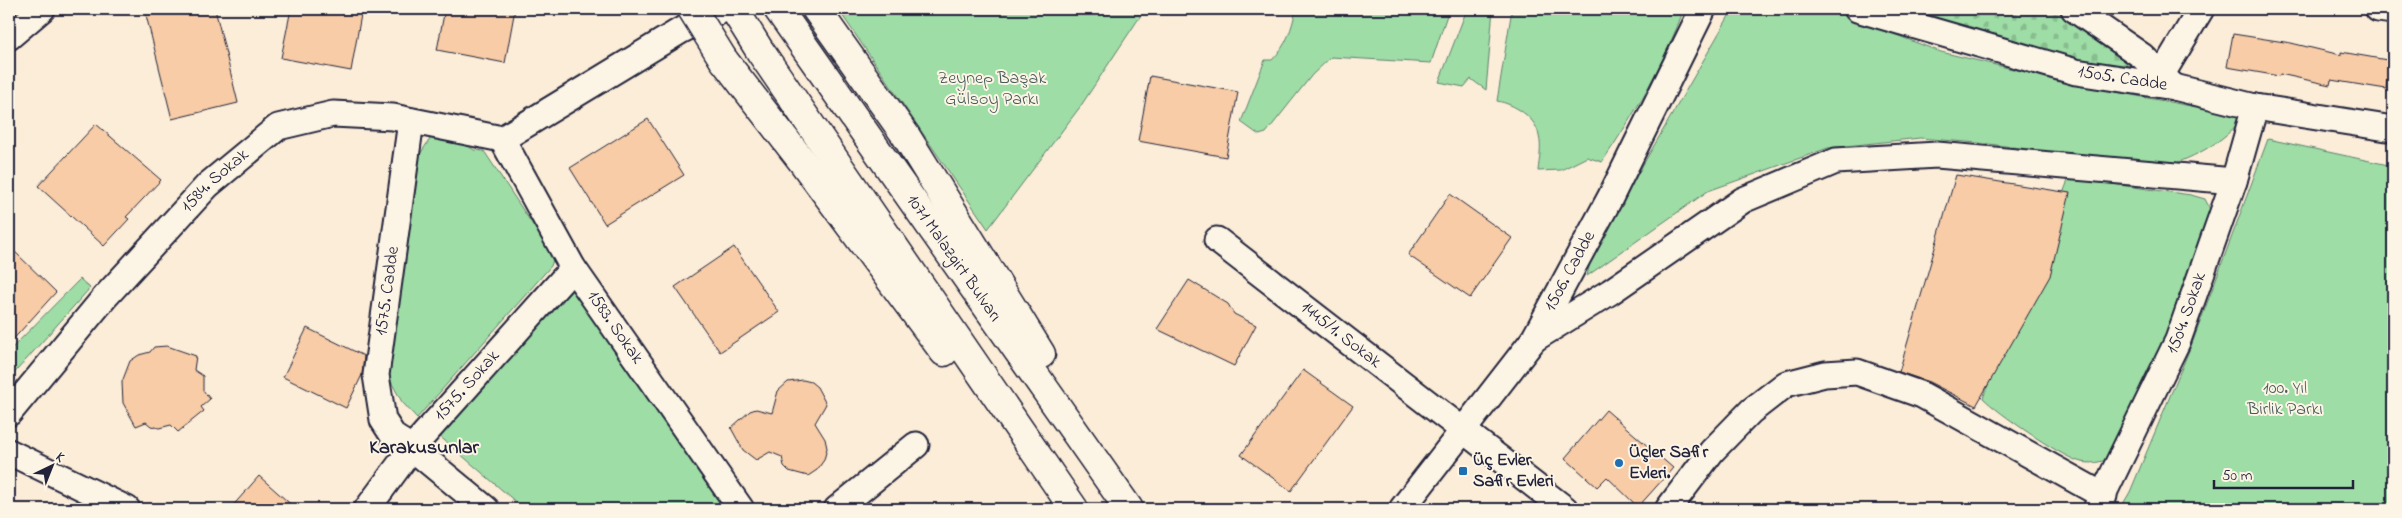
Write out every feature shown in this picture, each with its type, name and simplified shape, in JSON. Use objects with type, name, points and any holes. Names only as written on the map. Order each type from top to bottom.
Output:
[{"type":"main road","points":[[692,9],[723,59],[802,161],[951,362],[1037,455]]},
{"type":"main road","points":[[734,9],[760,51],[1074,509]]},
{"type":"main road","name":"1071 Malazgirt Bulvarı","points":[[818,11],[906,136],[1088,427],[1129,509]]},
{"type":"main road","name":"1071 Malazgirt Bulvarı","points":[[785,19],[1129,509]]},
{"type":"street","points":[[9,37],[42,9]]},
{"type":"street","points":[[502,138],[680,31],[724,9]]},
{"type":"street","name":"1506. Cadde","points":[[1402,509],[1464,432],[1534,339],[1610,198],[1703,9]]},
{"type":"street","name":"1505. Cadde","points":[[1857,9],[2076,72],[2168,80],[2255,107],[2393,129]]},
{"type":"street","points":[[2074,9],[2122,41],[2168,80],[2201,9]]},
{"type":"street","points":[[2378,9],[2393,11]]},
{"type":"street","name":"1504. Sokak","points":[[2100,503],[2178,340],[2234,181],[2255,107]]},
{"type":"street","name":"1584. Sokak","points":[[9,414],[105,297],[208,184],[278,126],[333,114],[393,117],[502,138]]},
{"type":"street","name":"1575. Cadde","points":[[411,121],[376,375],[383,420],[394,437],[412,448],[486,509]]},
{"type":"street","name":"1583. Sokak","points":[[502,138],[573,268],[741,509]]},
{"type":"street","points":[[1534,339],[1610,292],[1743,200],[1836,162],[1937,155],[2234,181]]},
{"type":"street","name":"1445/1. Sokak","points":[[1216,240],[1565,509]]},
{"type":"street","name":"1575. Sokak","points":[[367,509],[412,448],[573,268]]},
{"type":"street","points":[[1668,509],[1712,451],[1752,411],[1786,384],[1824,374],[1857,372],[1922,394],[2100,503]]},
{"type":"street","points":[[836,509],[916,445]]},
{"type":"street","points":[[9,452],[127,509]]},
{"type":"green space","name":"Zeynep Başak Gülsoy Parkı","points":[[838,9],[1145,9],[1080,107],[988,229]]},
{"type":"green space","points":[[1296,9],[1449,9],[1431,63],[1331,57],[1312,75],[1266,133],[1259,135],[1241,122],[1265,60],[1272,60],[1282,48],[1291,30]]},
{"type":"green space","points":[[1467,9],[1493,9],[1486,90],[1471,79],[1464,87],[1439,82]]},
{"type":"green space","points":[[1512,9],[1684,9],[1648,88],[1602,162],[1587,157],[1561,170],[1538,171],[1540,140],[1534,123],[1517,108],[1497,101]]},
{"type":"green space","points":[[1733,9],[1828,9],[1941,52],[2084,86],[2244,116],[2219,141],[2188,158],[2166,167],[1989,144],[1920,138],[1828,148],[1708,191],[1587,276],[1592,253]]},
{"type":"green space","points":[[1897,9],[2056,9],[2128,56],[2141,68],[2125,71],[1946,25]]},
{"type":"green space","points":[[432,136],[462,142],[474,150],[484,151],[554,257],[551,266],[417,418],[402,402],[389,378],[408,172]]},
{"type":"green space","name":"100. Yıl Birlik Parkı","points":[[2268,139],[2393,166],[2393,509],[2120,509],[2130,492],[2193,341]]},
{"type":"green space","points":[[2069,178],[2191,195],[2205,199],[2211,211],[2139,408],[2112,458],[2091,463],[2078,461],[2056,450],[2014,423],[1983,398]]},
{"type":"green space","points":[[80,279],[90,288],[9,379],[9,351]]},
{"type":"green space","points":[[571,283],[728,509],[524,509],[437,434]]},
{"type":"building","points":[[173,9],[215,9],[238,103],[172,119],[146,15]]},
{"type":"building","points":[[291,9],[362,9],[351,71],[281,58]]},
{"type":"building","points":[[445,9],[515,9],[505,63],[437,50]]},
{"type":"building","points":[[2233,34],[2291,43],[2341,55],[2341,52],[2393,61],[2393,80],[2387,80],[2386,89],[2331,80],[2330,85],[2280,74],[2279,76],[2227,67]]},
{"type":"building","points":[[1150,76],[1238,92],[1226,157],[1138,141]]},
{"type":"building","points":[[648,119],[684,175],[605,224],[570,168]]},
{"type":"building","points":[[96,124],[161,180],[126,217],[129,219],[104,246],[38,186]]},
{"type":"building","points":[[1956,175],[2070,193],[2050,276],[1976,406],[1929,382],[1899,372]]},
{"type":"building","points":[[1450,194],[1512,238],[1470,298],[1408,255]]},
{"type":"building","points":[[9,246],[56,292],[9,344]]},
{"type":"building","points":[[734,247],[779,312],[720,352],[675,287]]},
{"type":"building","points":[[1189,280],[1228,304],[1234,314],[1256,325],[1234,366],[1157,329]]},
{"type":"building","points":[[307,328],[364,356],[362,375],[346,408],[283,377]]},
{"type":"building","points":[[167,346],[196,356],[194,370],[203,376],[203,390],[210,399],[201,407],[204,411],[178,432],[171,425],[159,428],[151,426],[146,422],[136,426],[123,403],[122,382],[130,361],[139,355],[150,352],[154,347]]},
{"type":"building","points":[[1303,370],[1353,406],[1291,491],[1241,455]]},
{"type":"building","points":[[803,380],[811,382],[817,387],[826,404],[815,423],[825,439],[827,448],[824,460],[817,470],[808,476],[789,471],[784,466],[782,457],[770,452],[756,460],[743,450],[731,428],[750,411],[756,409],[772,413],[778,391],[788,382]]},
{"type":"building","name":"Üçler Safir Evleri.","points":[[1606,410],[1673,468],[1638,507],[1607,477],[1597,487],[1565,458]]},
{"type":"building","points":[[259,476],[296,509],[230,509]]},
{"type":"place","name":"Üçler Safir Evleri.","points":[[1619,463]]},
{"type":"place","name":"Üç Evler Safir Evleri","points":[[1463,471]]},
{"type":"district","name":"Karakusunlar","points":[[424,448]]}]
